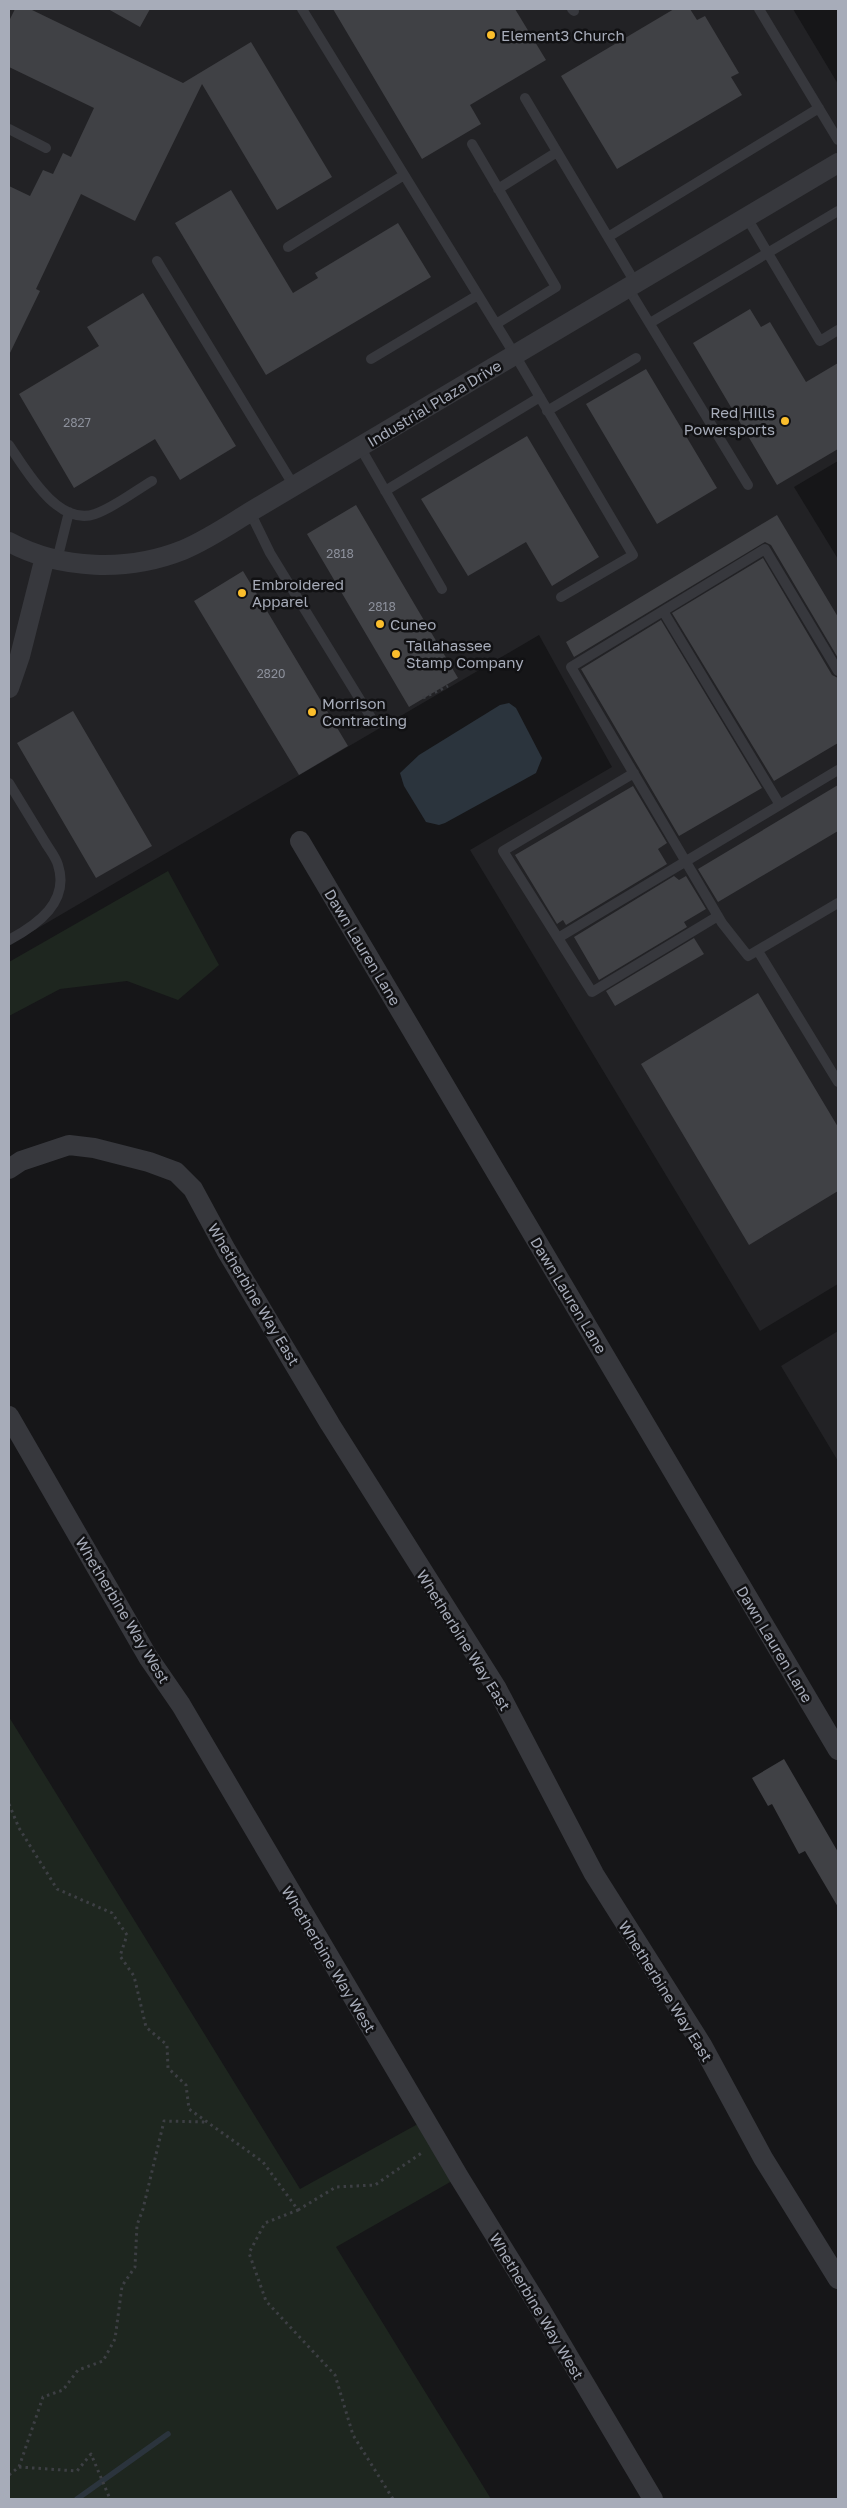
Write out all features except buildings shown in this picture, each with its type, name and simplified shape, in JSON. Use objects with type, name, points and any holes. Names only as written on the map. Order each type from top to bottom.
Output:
[{"type":"street","name":"Industrial Plaza Drive","points":[[9,542],[51,559],[96,565],[137,562],[183,550],[360,448],[838,163]]},
{"type":"street","points":[[9,688],[51,559]]},
{"type":"street","name":"Dawn Lauren Lane","points":[[300,841],[838,1750]]},
{"type":"street","name":"Whetherbine Way East","points":[[15,1165],[69,1145],[94,1148],[149,1162],[176,1172],[193,1189],[226,1250],[345,1448],[496,1687],[594,1874],[702,2046],[763,2158],[838,2280]]},
{"type":"street","name":"Whetherbine Way West","points":[[9,1416],[148,1657],[181,1706],[459,2178],[541,2310],[654,2499]]},
{"type":"lane","points":[[302,9],[515,355],[633,555],[561,597]]},
{"type":"lane","points":[[759,9],[838,140]]},
{"type":"lane","points":[[525,98],[608,237],[650,323],[748,485]]},
{"type":"lane","points":[[608,237],[819,108]]},
{"type":"lane","points":[[9,129],[46,148]]},
{"type":"lane","points":[[472,144],[556,287],[496,324]]},
{"type":"lane","points":[[498,189],[558,152]]},
{"type":"lane","points":[[288,247],[404,176]]},
{"type":"lane","points":[[650,323],[838,211]]},
{"type":"lane","points":[[747,218],[820,341],[838,330]]},
{"type":"lane","points":[[157,261],[294,486]]},
{"type":"lane","points":[[371,359],[478,295]]},
{"type":"lane","points":[[547,411],[636,358]]},
{"type":"lane","points":[[385,491],[540,397]]},
{"type":"lane","points":[[9,444],[45,496],[69,512],[82,516],[96,514],[152,481]]},
{"type":"lane","points":[[360,448],[442,589]]},
{"type":"lane","points":[[51,559],[69,512]]},
{"type":"lane","points":[[250,512],[270,553],[375,724]]},
{"type":"lane","points":[[838,671],[765,549],[571,667],[718,916],[753,953],[838,1082]]},
{"type":"lane","points":[[664,610],[780,805]]},
{"type":"lane","points":[[558,938],[838,770]]},
{"type":"lane","points":[[634,773],[503,851],[592,992],[718,916]]},
{"type":"lane","points":[[9,785],[58,864],[60,880],[57,895],[49,913],[25,932],[9,940]]},
{"type":"lane","points":[[753,953],[838,903]]},
{"type":"path","points":[[423,698],[448,686]]},
{"type":"path","points":[[9,1804],[19,1828],[57,1888],[112,1913],[127,1934],[120,1956],[134,1976],[146,2028],[167,2045],[168,2068],[186,2085],[189,2109],[263,2162],[298,2210]]},
{"type":"path","points":[[9,2475],[19,2467],[43,2397],[63,2390],[78,2370],[103,2361],[115,2339],[122,2286],[135,2267],[137,2225],[143,2209],[164,2121],[207,2122]]},
{"type":"path","points":[[393,2499],[353,2434],[335,2375],[266,2301],[249,2253],[265,2223],[298,2210],[336,2187],[375,2185],[423,2152]]},
{"type":"path","points":[[19,2467],[77,2471],[91,2454],[110,2499]]},
{"type":"shaded area","points":[[9,9],[793,9],[838,84],[838,461],[794,487],[838,559],[838,1284],[760,1331],[470,850],[612,767],[539,635],[9,945]]},
{"type":"shaded area","points":[[509,703],[516,708],[542,758],[536,773],[445,823],[439,825],[426,822],[404,786],[400,773],[419,755],[500,705]]},
{"type":"shaded area","points":[[168,871],[219,965],[178,1000],[127,981],[60,989],[9,1016],[9,962]]},
{"type":"shaded area","points":[[838,1331],[838,1461],[781,1366]]},
{"type":"shaded area","points":[[9,1717],[300,2189],[425,2120],[459,2177],[336,2247],[491,2499],[9,2499]]},
{"type":"waterway","points":[[77,2499],[168,2434]]},
{"type":"place","name":"Element3 Church","points":[[491,35]]},
{"type":"place","name":"Red Hills Powersports","points":[[785,421]]},
{"type":"place","name":"Embroidered Apparel","points":[[242,593]]},
{"type":"place","name":"Cuneo","points":[[380,624]]},
{"type":"place","name":"Tallahassee Stamp Company","points":[[396,654]]},
{"type":"place","name":"Morrison Contracting","points":[[312,712]]}]
